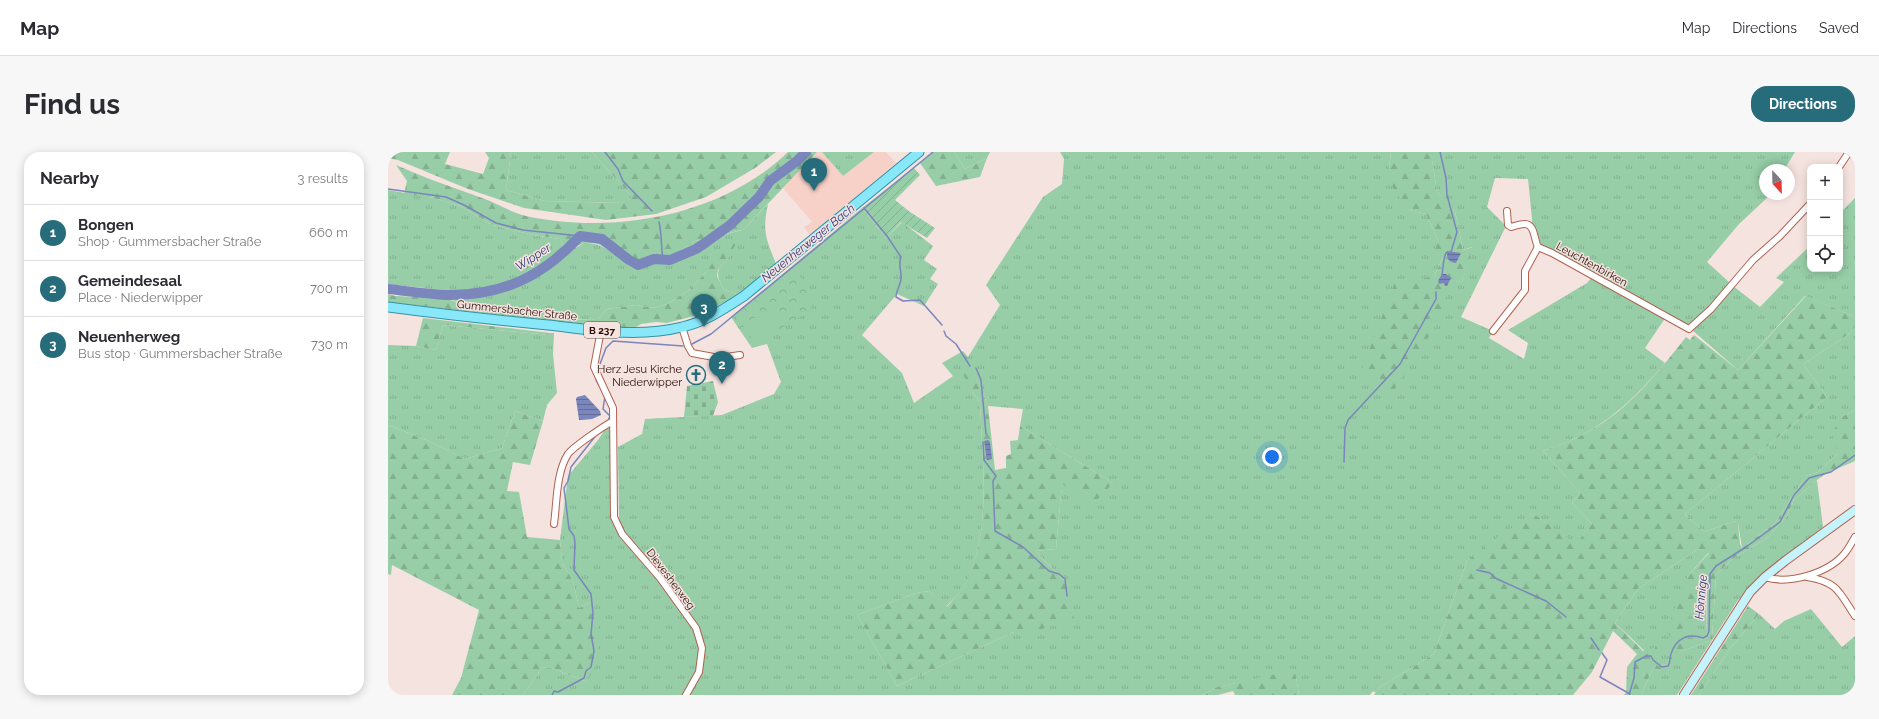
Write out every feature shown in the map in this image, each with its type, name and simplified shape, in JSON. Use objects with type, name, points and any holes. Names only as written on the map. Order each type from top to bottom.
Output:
[{"type":"main road","name":"Gummersbacher Straße","points":[[388,307],[642,333],[682,327],[712,316],[744,296],[919,152]]},
{"type":"main road","points":[[1684,695],[1742,603],[1765,577],[1855,510]]},
{"type":"street","points":[[1841,164],[1849,152]]},
{"type":"street","name":"Leuchtenbirken","points":[[1507,211],[1508,225],[1511,227],[1524,224],[1529,225],[1533,229],[1534,240],[1538,247],[1552,253],[1689,329],[1711,309],[1754,260],[1780,236],[1807,207]]},
{"type":"street","points":[[1493,331],[1525,290],[1525,272],[1538,247]]},
{"type":"street","points":[[682,327],[688,346],[692,353],[719,358],[740,355]]},
{"type":"street","name":"Dievesherweg","points":[[601,330],[594,367],[613,408],[613,511],[619,529],[660,578],[696,628],[702,648],[699,672],[686,695]]},
{"type":"street","points":[[554,524],[561,473],[567,456],[571,451],[600,428],[613,421]]},
{"type":"street","points":[[1807,577],[1827,567],[1844,554],[1855,537]]},
{"type":"street","points":[[1765,577],[1775,580],[1807,577],[1824,579],[1838,590],[1855,616]]},
{"type":"shaded area","points":[[817,152],[822,152],[843,176],[874,152],[886,152],[896,163],[810,235],[804,227],[812,222],[783,188]]},
{"type":"green space","points":[[388,152],[450,152],[445,164],[483,174],[489,158],[485,152],[511,152],[506,190],[545,201],[621,203],[632,197],[592,152],[776,152],[755,168],[706,197],[656,214],[606,220],[524,208],[468,189],[398,160],[388,158]]},
{"type":"green space","points":[[511,152],[592,152],[633,198],[621,203],[545,201],[506,190]]},
{"type":"green space","points":[[788,152],[817,152],[743,230],[730,255],[718,270],[717,276],[724,290],[740,295],[698,315],[667,323],[656,322],[641,324],[634,328],[602,327],[388,302],[388,294],[395,296],[444,298],[475,308],[561,320],[598,319],[607,309],[636,305],[654,308],[667,304],[688,291],[706,272],[724,247],[742,230],[695,241],[664,261],[632,268],[613,252],[599,245],[585,243],[577,246],[570,243],[561,253],[563,246],[560,239],[533,235],[493,225],[460,206],[434,198],[404,194],[407,181],[396,165],[490,201],[521,215],[560,221],[595,223],[630,221],[665,215],[699,205],[732,192],[761,174]]},
{"type":"green space","points":[[822,152],[874,152],[843,176]]},
{"type":"green space","points":[[932,152],[954,152],[965,169],[987,158],[980,177],[936,186],[920,163]]},
{"type":"green space","points":[[954,152],[990,152],[987,158],[965,169]]},
{"type":"green space","points":[[1060,152],[1391,152],[1389,168],[1409,210],[1426,214],[1438,240],[1443,257],[1434,277],[1462,282],[1472,247],[1463,250],[1455,211],[1443,201],[1437,191],[1432,152],[1795,152],[1788,164],[1759,164],[1759,200],[1765,200],[1739,224],[1707,262],[1730,283],[1710,308],[1689,325],[1682,324],[1540,246],[1533,229],[1528,179],[1495,178],[1487,207],[1506,226],[1461,317],[1493,331],[1489,338],[1524,359],[1528,343],[1508,330],[1587,283],[1593,276],[1666,317],[1645,348],[1665,363],[1637,394],[1616,413],[1580,436],[1543,451],[1580,493],[1572,503],[1592,524],[1576,545],[1534,514],[1467,561],[1434,654],[1380,687],[1376,693],[1373,691],[1370,695],[1299,695],[1295,671],[1217,687],[1202,695],[689,695],[704,648],[698,628],[624,533],[619,520],[618,447],[642,434],[645,419],[722,415],[774,394],[781,382],[767,344],[752,348],[731,317],[862,208],[886,238],[902,222],[933,246],[924,260],[937,269],[930,279],[938,284],[924,306],[897,294],[862,335],[902,373],[914,403],[953,376],[942,363],[963,351],[968,357],[1000,305],[986,285],[1043,197],[1062,184],[1064,159]],"holes":[[[968,358],[988,406],[1023,409],[1020,426],[1113,483],[1062,483],[1056,549],[1035,551],[1070,586],[1033,632],[1014,632],[897,686],[857,615],[916,593],[929,591],[946,607],[967,581],[975,560],[980,539],[984,493],[980,402],[971,390]]]},
{"type":"green space","points":[[1391,152],[1432,152],[1437,191],[1443,200],[1455,211],[1463,250],[1473,247],[1462,282],[1448,280],[1445,311],[1391,395],[1362,369],[1395,282],[1434,277],[1443,257],[1435,252],[1438,240],[1426,214],[1409,210],[1393,189],[1389,168]]},
{"type":"green space","points":[[914,168],[920,175],[895,200],[910,212],[935,228],[927,238],[901,222],[886,238],[862,208]]},
{"type":"green space","points":[[388,190],[434,198],[460,206],[493,225],[533,235],[560,239],[563,246],[561,253],[515,280],[484,289],[436,289],[388,284]]},
{"type":"green space","points":[[1855,198],[1855,317],[1805,296],[1738,370],[1692,330],[1733,286],[1760,307],[1784,282],[1776,278],[1807,249],[1807,272],[1843,272],[1843,210]]},
{"type":"green space","points":[[768,204],[765,228],[776,264],[740,295],[724,290],[718,275],[718,271],[730,255],[706,272],[688,291],[667,304],[654,308],[636,305],[607,309],[598,319],[561,319],[524,316],[487,310],[452,300],[495,293],[516,287],[535,277],[584,243],[591,243],[604,247],[632,268],[664,261],[695,241],[743,230]]},
{"type":"green space","points":[[793,272],[808,283],[811,310],[753,346],[734,317]]},
{"type":"green space","points":[[1806,296],[1855,317],[1855,327],[1849,334],[1803,364],[1827,397],[1685,514],[1704,532],[1735,521],[1738,523],[1740,544],[1742,548],[1775,523],[1806,476],[1818,472],[1838,453],[1832,434],[1841,417],[1855,410],[1855,461],[1825,474],[1817,480],[1794,500],[1787,516],[1767,538],[1731,560],[1716,575],[1712,640],[1680,652],[1674,666],[1660,671],[1653,668],[1641,695],[1624,695],[1626,693],[1627,667],[1637,654],[1613,631],[1592,672],[1573,695],[1374,695],[1380,687],[1434,654],[1467,561],[1493,540],[1534,514],[1576,544],[1592,524],[1572,503],[1580,493],[1543,451],[1580,436],[1611,417],[1638,393],[1663,366],[1686,337],[1690,340],[1694,335],[1738,370]],"holes":[[[1698,549],[1709,553],[1687,577],[1666,632],[1675,641],[1706,588],[1707,637],[1701,640],[1684,637],[1671,653],[1667,664],[1658,666],[1656,662],[1658,657],[1657,647],[1643,651],[1615,623],[1638,589]]]},
{"type":"green space","points":[[771,308],[781,325],[754,342],[743,325]]},
{"type":"green space","points":[[423,318],[550,333],[550,335],[443,325],[436,350],[416,346]]},
{"type":"green space","points":[[443,325],[550,335],[550,333],[554,333],[553,354],[557,393],[547,405],[543,421],[515,411],[502,448],[465,459],[431,442],[388,425],[388,345],[416,346],[436,350]]},
{"type":"green space","points":[[1855,327],[1855,410],[1841,417],[1838,453],[1818,472],[1806,476],[1775,523],[1742,548],[1738,523],[1735,521],[1704,532],[1685,514],[1827,397],[1803,364],[1849,334]]},
{"type":"green space","points":[[968,357],[988,406],[995,470],[1006,468],[1006,456],[1011,454],[1010,441],[1018,440],[1020,426],[1113,483],[1094,503],[1062,484],[1056,549],[1035,551],[1070,586],[1074,618],[1033,632],[1014,632],[897,686],[857,615],[916,593],[929,591],[947,607],[967,580],[975,560],[980,538],[984,493],[980,402],[971,390],[962,372]]},
{"type":"green space","points":[[713,381],[718,402],[713,416],[684,417],[687,386]]},
{"type":"green space","points":[[515,411],[543,421],[530,465],[513,462],[507,491],[519,492],[527,537],[560,540],[562,562],[573,581],[579,608],[593,601],[599,630],[599,658],[587,682],[549,667],[542,668],[523,695],[452,695],[461,678],[479,610],[392,565],[391,575],[388,574],[388,425],[431,442],[465,459],[502,448]]},
{"type":"green space","points":[[611,427],[612,519],[659,578],[694,629],[699,648],[696,671],[683,695],[523,695],[542,668],[549,667],[587,682],[593,601],[579,608],[573,581],[562,562],[560,540],[568,476],[604,431]]},
{"type":"green space","points":[[1817,480],[1823,527],[1760,577],[1738,600],[1677,695],[1641,695],[1653,668],[1660,671],[1680,652],[1712,640],[1716,575],[1731,560],[1767,538],[1787,516],[1794,500]]},
{"type":"green space","points":[[1698,549],[1709,552],[1687,577],[1693,608],[1706,588],[1707,637],[1671,653],[1667,664],[1657,666],[1615,623],[1638,589]]},
{"type":"green space","points":[[1748,606],[1759,614],[1728,651],[1699,695],[1691,695]]},
{"type":"green space","points":[[1811,609],[1842,647],[1855,636],[1855,695],[1699,695],[1728,651],[1759,614],[1775,629],[1784,621]]},
{"type":"green space","points":[[1295,670],[1299,695],[1235,695],[1233,691],[1218,695],[1202,695],[1217,687]]},
{"type":"water","points":[[1447,251],[1461,253],[1456,263],[1448,260]]},
{"type":"water","points":[[1442,274],[1446,274],[1451,278],[1447,286],[1445,286],[1444,283],[1439,284],[1438,281]]},
{"type":"water","points":[[585,395],[600,411],[601,415],[592,419],[579,420],[576,399],[577,397]]},
{"type":"water","points":[[988,440],[990,442],[992,459],[987,460],[984,441]]},
{"type":"waterway","points":[[605,152],[618,169],[623,181],[652,211]]},
{"type":"waterway","name":"Wipper","points":[[388,289],[446,295],[485,292],[503,288],[536,273],[551,263],[580,236],[602,239],[629,260],[638,265],[654,259],[670,260],[696,249],[730,225],[759,197],[770,181],[797,161],[806,152]]},
{"type":"waterway","name":"Neuenherweger Bach","points":[[692,344],[711,334],[933,152]]},
{"type":"waterway","points":[[1440,152],[1446,178],[1447,195],[1457,232],[1451,252]]},
{"type":"waterway","points":[[388,189],[446,197],[464,205],[496,223],[523,230],[580,236]]},
{"type":"waterway","points":[[864,208],[887,236],[901,257],[901,279],[896,297],[903,301],[920,300],[942,325]]},
{"type":"waterway","points":[[659,222],[663,260]]},
{"type":"waterway","points":[[1442,276],[1444,258],[1448,252]]},
{"type":"waterway","points":[[1344,462],[1345,428],[1348,420],[1400,364],[1436,299],[1436,292]]},
{"type":"waterway","points":[[944,331],[946,336],[956,344],[970,366]]},
{"type":"waterway","name":"Neuenherweger Bach","points":[[600,364],[606,348],[613,341],[683,346]]},
{"type":"waterway","points":[[976,368],[981,380],[986,434]]},
{"type":"waterway","name":"Neuenherweger Bach","points":[[596,380],[605,396],[603,409],[610,416],[608,421]]},
{"type":"waterway","name":"Neuenherweger Bach","points":[[552,695],[554,691],[558,692],[584,678],[586,671],[591,667],[594,651],[591,634],[593,613],[591,594],[574,570],[575,543],[574,536],[569,529],[564,488],[568,481],[571,467],[597,434]]},
{"type":"waterway","points":[[983,442],[984,460],[996,476],[993,481],[995,531],[1023,547],[1049,571],[1059,574],[1065,579],[1067,596]]},
{"type":"waterway","name":"Hönnige","points":[[1629,695],[1634,678],[1635,662],[1646,656],[1651,656],[1653,660],[1662,667],[1668,666],[1673,649],[1679,641],[1683,638],[1692,636],[1703,638],[1707,636],[1709,631],[1710,574],[1716,566],[1746,547],[1780,522],[1794,495],[1809,478],[1831,472],[1855,455]]},
{"type":"waterway","points":[[1477,570],[1490,573],[1495,578],[1546,601],[1566,617]]},
{"type":"waterway","points":[[1591,638],[1599,650]]},
{"type":"waterway","points":[[1602,653],[1607,660],[1600,677],[1630,694]]},
{"type":"place","name":"Bongen","points":[[814,191]]},
{"type":"place","name":"Neuenherweg","points":[[704,327]]},
{"type":"place","name":"Herz Jesu Kirche Niederwipper","points":[[696,375]]},
{"type":"place","name":"Gemeindesaal","points":[[722,384]]}]
